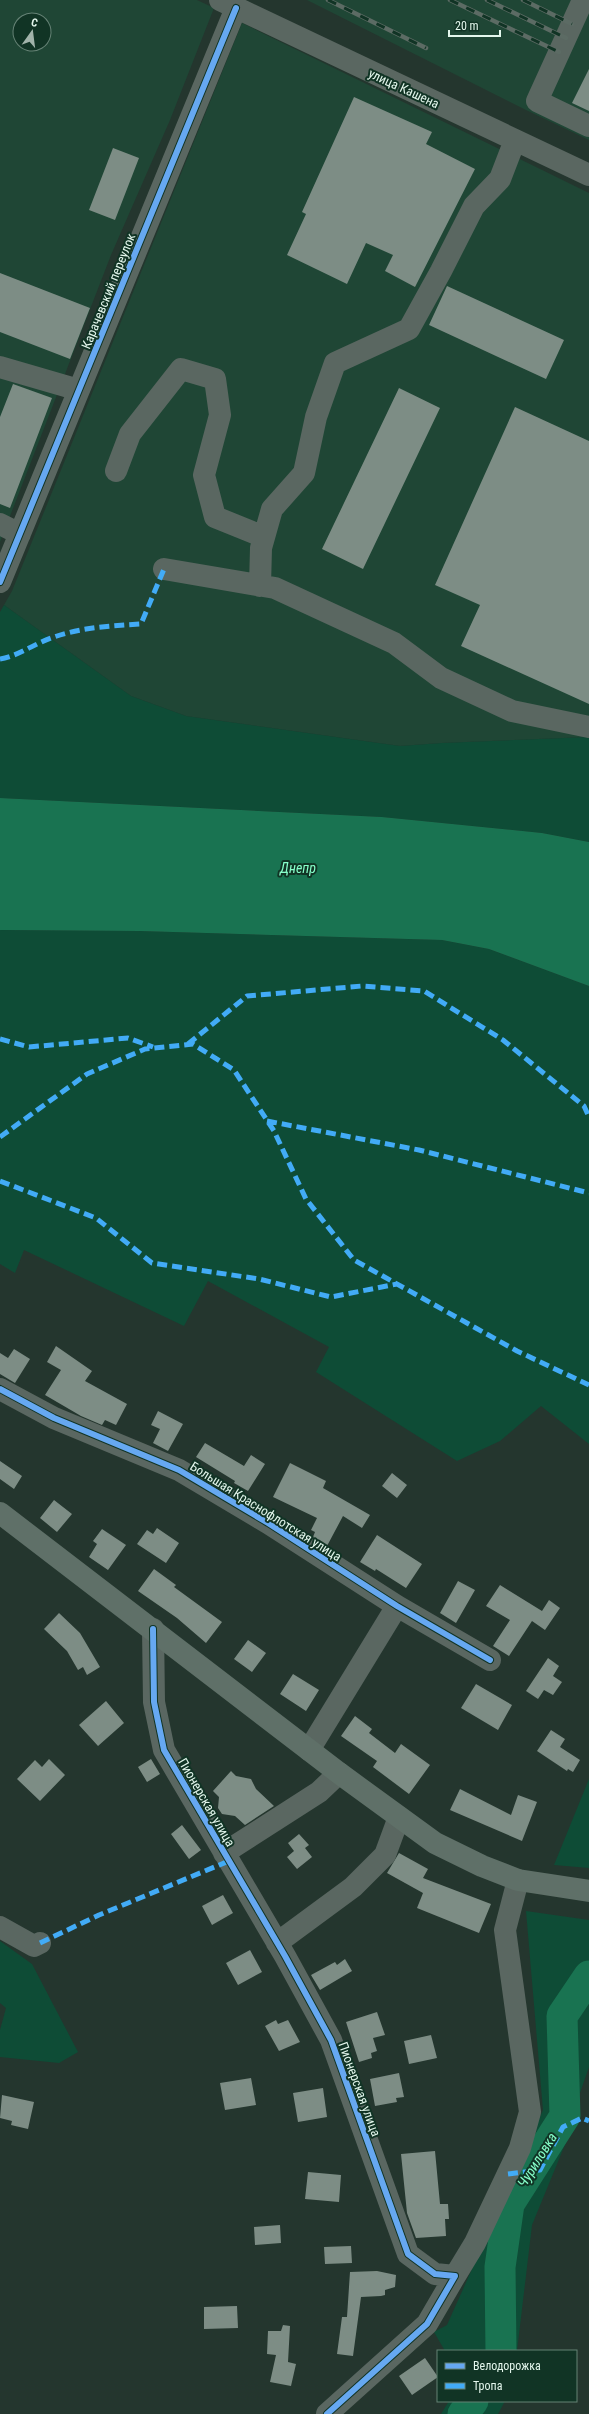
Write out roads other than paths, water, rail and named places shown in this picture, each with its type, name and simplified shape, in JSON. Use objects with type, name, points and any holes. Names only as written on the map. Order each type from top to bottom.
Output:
[{"type":"main road","points":[[0,1513],[339,1773],[436,1843],[482,1866],[518,1880],[589,1891]]},
{"type":"street","points":[[583,0],[537,101],[589,126]]},
{"type":"street","name":"улица Кашена","points":[[228,4],[589,175]]},
{"type":"street","name":"Карачевский переулок","points":[[0,582],[79,390],[228,4]]},
{"type":"street","points":[[260,586],[261,548],[272,509],[304,473],[316,417],[336,363],[409,329],[442,271],[474,206],[500,179],[515,140]]},
{"type":"street","points":[[0,367],[79,390]]},
{"type":"street","points":[[116,470],[130,434],[181,369],[216,379],[220,415],[204,475],[215,517],[264,537]]},
{"type":"street","points":[[0,524],[20,534]]},
{"type":"street","points":[[164,569],[275,588],[394,643],[441,678],[512,711],[589,726]]},
{"type":"street","name":"Большая Краснофлотская улица","points":[[0,1389],[54,1418],[179,1470],[268,1523],[398,1606],[490,1660]]},
{"type":"street","points":[[309,1750],[398,1606]]},
{"type":"street","name":"Пионерская улица","points":[[153,1629],[154,1702],[164,1750],[277,1943],[331,2040],[408,2254],[435,2274],[455,2276]]},
{"type":"street","points":[[224,1853],[319,1792],[339,1773]]},
{"type":"street","points":[[277,1943],[353,1887],[385,1855],[399,1817]]},
{"type":"street","points":[[326,2414],[427,2324],[474,2243],[520,2148],[530,2112],[505,1930],[518,1880]]},
{"type":"street","points":[[0,1927],[34,1946],[40,1943]]},
{"type":"water","name":"Днепр","points":[[0,798],[382,817],[542,833],[589,842],[589,986],[489,949],[442,940],[139,931],[0,930]]},
{"type":"waterway","name":"Чуриловка","points":[[501,2350],[500,2267],[509,2204],[565,2116],[562,2016],[589,1976]]},
{"type":"waterway","name":"Чуриловка","points":[[463,2414],[472,2402]]},
{"type":"railway","points":[[328,0],[426,48]]},
{"type":"railway","points":[[450,0],[559,52]]},
{"type":"railway","points":[[487,0],[566,38]]},
{"type":"railway","points":[[523,0],[572,24]]}]
